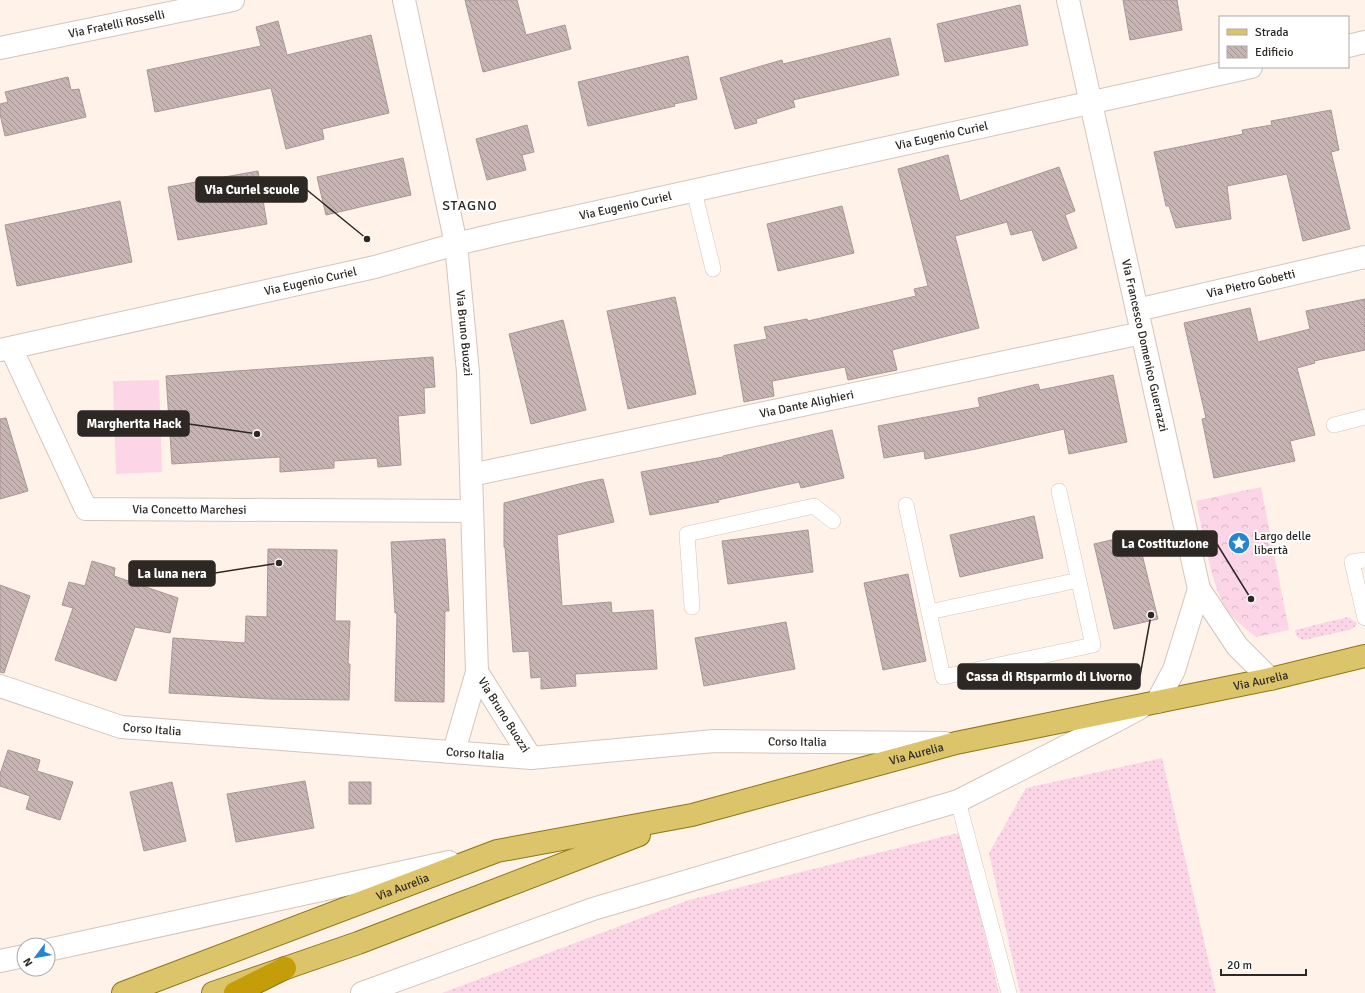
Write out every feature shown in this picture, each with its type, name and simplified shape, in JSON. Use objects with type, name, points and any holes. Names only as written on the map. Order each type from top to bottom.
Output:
[{"type":"highway","points":[[235,993],[285,968]]},
{"type":"main road","name":"Via Aurelia","points":[[122,993],[497,851],[692,815],[956,743],[1270,679],[1365,656]]},
{"type":"main road","name":"Via Aurelia","points":[[213,993],[358,943],[692,815]]},
{"type":"street","name":"Via Fratelli Rosselli","points":[[0,48],[233,0]]},
{"type":"street","name":"Via Bruno Buozzi","points":[[404,0],[456,244],[468,372],[477,672],[454,752]]},
{"type":"street","name":"Via Francesco Domenico Guerrazzi","points":[[1068,0],[1199,589],[1237,646],[1270,679]]},
{"type":"street","points":[[1349,46],[1365,42]]},
{"type":"street","name":"Via Eugenio Curiel","points":[[6,349],[375,267],[456,244],[1246,68]]},
{"type":"street","name":"Via Pietro Gobetti","points":[[1137,310],[1365,257]]},
{"type":"street","name":"Via Dante Alighieri","points":[[471,475],[1142,333]]},
{"type":"street","name":"Via Concetto Marchesi","points":[[6,349],[86,509],[472,511]]},
{"type":"street","name":"Via Francesco Domenico Guerrazzi","points":[[1150,704],[1174,670],[1199,589]]},
{"type":"street","name":"Via Bruno Buozzi","points":[[477,672],[531,758]]},
{"type":"street","name":"Corso Italia","points":[[0,686],[121,727],[531,758],[714,741],[956,743]]},
{"type":"street","points":[[362,993],[593,909],[958,801],[1150,704]]},
{"type":"street","points":[[56,948],[497,851]]},
{"type":"street","points":[[0,961],[16,958]]},
{"type":"lane","points":[[694,191],[713,269]]},
{"type":"lane","points":[[1334,425],[1365,417]]},
{"type":"lane","points":[[906,505],[943,677],[1093,645],[1059,491]]},
{"type":"lane","points":[[692,607],[687,534],[814,506],[833,521]]},
{"type":"lane","points":[[1365,560],[1352,562],[1365,618]]},
{"type":"lane","points":[[929,612],[1078,580]]},
{"type":"lane","points":[[958,801],[1009,993]]},
{"type":"green space","points":[[159,380],[162,472],[116,474],[113,381]]},
{"type":"green space","name":"Largo delle libertà","points":[[1261,487],[1289,630],[1256,637],[1233,617],[1221,599],[1208,557],[1196,501]]},
{"type":"green space","points":[[1348,617],[1357,623],[1355,627],[1349,630],[1304,640],[1299,638],[1296,634],[1295,630]]},
{"type":"green space","points":[[1162,758],[1216,993],[1020,993],[989,853],[1026,788]]},
{"type":"green space","points":[[958,833],[963,844],[999,993],[442,993],[689,900]]},
{"type":"building","points":[[465,0],[517,0],[526,35],[565,25],[571,49],[483,72]]},
{"type":"building","points":[[1123,0],[1177,0],[1182,30],[1130,40]]},
{"type":"building","points":[[1020,5],[1028,45],[945,62],[937,24]]},
{"type":"building","points":[[278,21],[287,55],[371,35],[389,113],[322,129],[324,139],[286,149],[271,88],[155,112],[147,70],[261,46],[256,27]]},
{"type":"building","points":[[890,38],[899,75],[793,100],[795,107],[756,119],[757,123],[735,129],[720,78],[782,60],[783,64]]},
{"type":"building","points":[[688,56],[697,99],[674,104],[675,106],[588,126],[578,82]]},
{"type":"building","points":[[68,77],[71,90],[79,89],[86,117],[5,136],[0,114],[0,104],[8,102],[5,92]]},
{"type":"building","points":[[1331,110],[1339,150],[1331,152],[1350,229],[1303,241],[1287,174],[1227,186],[1231,219],[1176,228],[1169,206],[1166,206],[1154,152],[1243,134],[1242,130],[1272,125],[1271,121]]},
{"type":"building","points":[[527,125],[534,152],[522,155],[526,170],[487,180],[476,139]]},
{"type":"building","points":[[948,155],[960,201],[1059,167],[1075,211],[1065,215],[1077,248],[1043,261],[1032,230],[1011,235],[1007,222],[955,236],[979,328],[892,350],[897,370],[848,380],[845,367],[772,381],[774,396],[744,402],[734,345],[767,339],[764,327],[807,319],[808,321],[916,296],[914,289],[928,286],[898,169]]},
{"type":"building","points":[[403,158],[411,195],[326,215],[317,177]]},
{"type":"building","points":[[258,171],[267,224],[178,240],[168,187]]},
{"type":"building","points":[[120,201],[132,262],[17,286],[5,225]]},
{"type":"building","points":[[842,206],[854,253],[778,271],[767,224]]},
{"type":"building","points":[[675,297],[696,394],[628,409],[607,311]]},
{"type":"building","points":[[1365,299],[1365,350],[1314,361],[1315,363],[1297,368],[1315,435],[1290,441],[1295,461],[1214,478],[1202,419],[1206,418],[1184,323],[1250,308],[1258,342],[1310,329],[1306,311]]},
{"type":"building","points":[[563,320],[586,410],[531,424],[509,334]]},
{"type":"building","points":[[433,357],[435,387],[424,388],[425,413],[398,416],[401,465],[378,467],[377,458],[334,461],[334,468],[280,472],[280,457],[172,464],[166,376]]},
{"type":"building","points":[[1113,375],[1127,442],[1069,454],[1064,429],[925,459],[924,451],[884,458],[878,426],[980,407],[978,398],[1038,384],[1040,390]]},
{"type":"building","points":[[6,418],[28,491],[0,499],[0,419]]},
{"type":"building","points":[[832,430],[844,478],[801,488],[799,482],[718,500],[719,502],[650,515],[641,472],[723,457]]},
{"type":"building","points":[[603,479],[614,522],[557,535],[562,606],[611,602],[612,613],[653,610],[657,669],[575,674],[576,686],[541,689],[541,677],[531,678],[529,651],[513,652],[504,547],[504,503]]},
{"type":"building","points":[[1034,516],[1043,558],[960,577],[950,535]]},
{"type":"building","points":[[808,530],[813,572],[728,584],[722,541]]},
{"type":"building","points":[[1137,534],[1158,619],[1114,629],[1094,544]]},
{"type":"building","points":[[445,539],[449,611],[445,611],[444,702],[395,701],[397,613],[395,613],[391,542]]},
{"type":"building","points":[[268,549],[337,550],[335,621],[350,621],[348,664],[350,664],[349,700],[269,699],[169,693],[173,638],[245,643],[246,616],[267,617]]},
{"type":"building","points":[[92,561],[115,568],[114,576],[178,598],[170,633],[135,627],[116,681],[55,660],[73,608],[62,605],[69,582],[85,586]]},
{"type":"building","points":[[908,574],[926,661],[883,670],[864,583]]},
{"type":"building","points":[[0,585],[30,596],[4,673],[0,672]]},
{"type":"building","points":[[786,622],[795,669],[704,686],[695,638]]},
{"type":"building","points":[[8,750],[40,760],[37,771],[73,782],[60,820],[26,809],[30,796],[0,786],[0,774]]},
{"type":"building","points":[[305,781],[314,828],[236,842],[227,794]]},
{"type":"building","points":[[172,782],[186,841],[144,851],[130,792]]},
{"type":"building","points":[[349,782],[371,782],[371,804],[349,804]]},
{"type":"place","name":"Via Curiel scuole","points":[[367,239]]},
{"type":"place","name":"Margherita Hack","points":[[257,434]]},
{"type":"place","name":"Largo delle libertà","points":[[1239,543]]},
{"type":"place","name":"La luna nera","points":[[279,563]]},
{"type":"place","name":"La Costituzione","points":[[1251,599]]},
{"type":"place","name":"Cassa di Risparmio di Livorno","points":[[1151,615]]},
{"type":"district","name":"STAGNO","points":[[470,205]]}]
